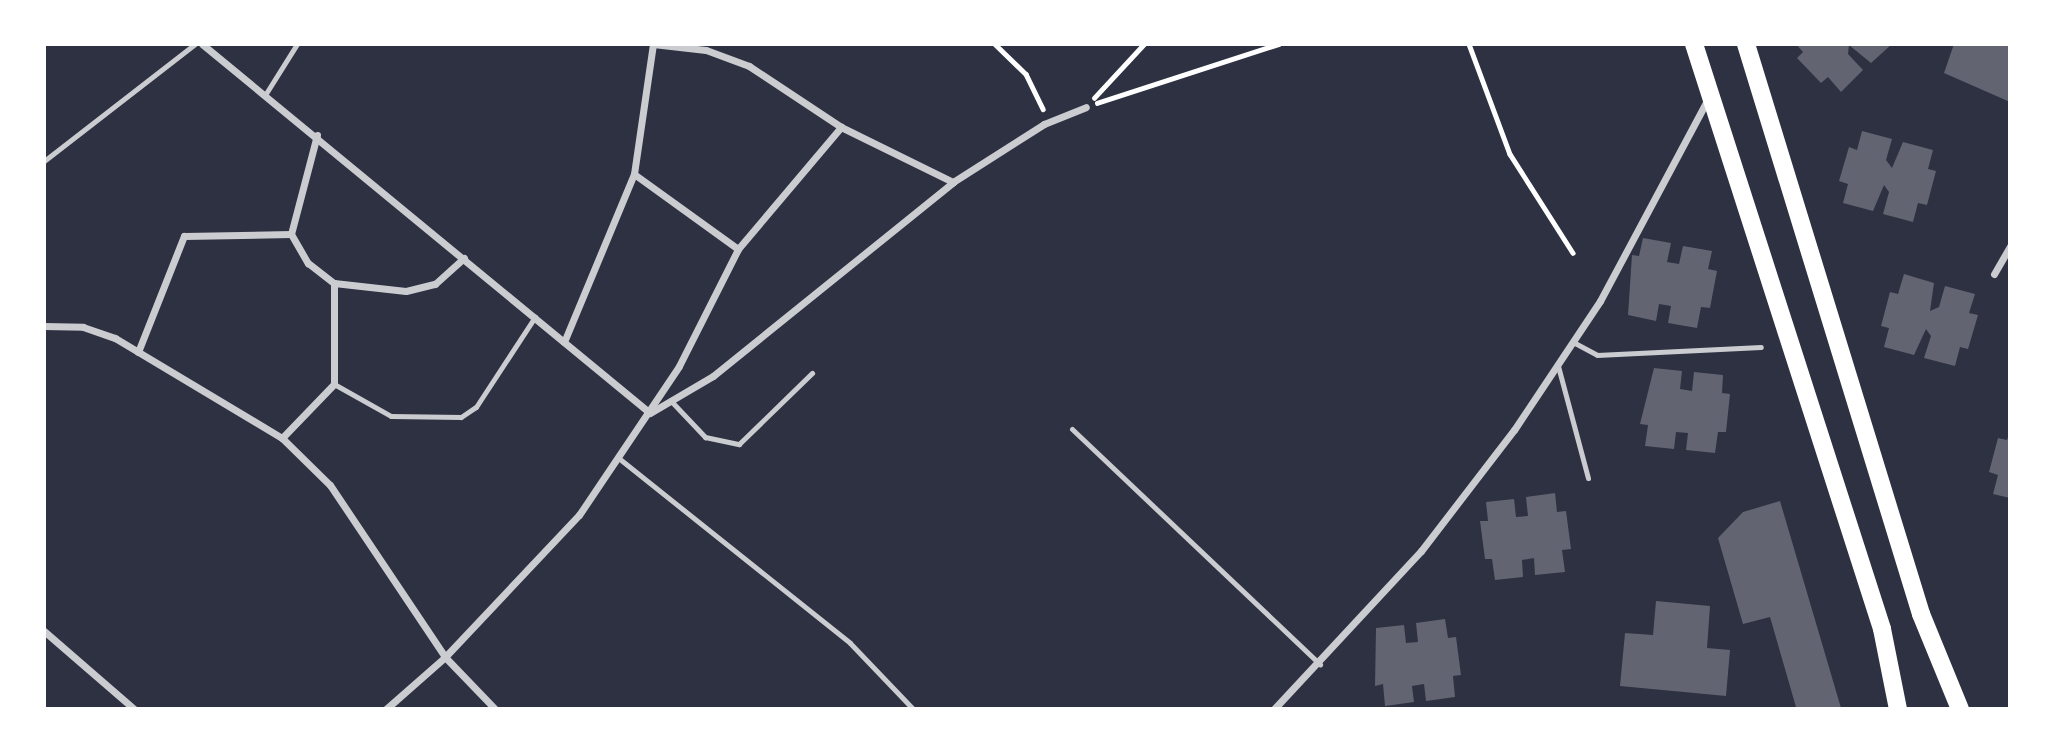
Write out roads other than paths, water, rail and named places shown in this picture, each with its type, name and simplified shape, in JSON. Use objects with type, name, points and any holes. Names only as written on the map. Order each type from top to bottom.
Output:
[{"type":"main road","points":[[1694,44],[1882,629],[1898,709]]},
{"type":"main road","points":[[1746,44],[1921,614],[1960,709]]},
{"type":"street","points":[[202,44],[317,135],[650,414]]},
{"type":"street","points":[[564,341],[634,174],[653,44],[706,50],[749,66],[841,127],[953,182]]},
{"type":"street","points":[[1274,709],[1320,664],[1469,491],[1558,366],[1710,96]]},
{"type":"street","points":[[650,414],[713,376],[953,182],[1044,124],[1086,107]]},
{"type":"street","points":[[386,709],[445,657],[542,558],[621,460],[650,414],[738,249],[841,127]]},
{"type":"street","points":[[317,135],[291,234],[308,263],[334,283],[421,289],[464,258]]},
{"type":"street","points":[[634,174],[738,249]]},
{"type":"street","points":[[138,352],[184,236],[291,234]]},
{"type":"street","points":[[1994,274],[2010,246]]},
{"type":"street","points":[[282,438],[334,384],[334,283]]},
{"type":"street","points":[[44,326],[91,329],[138,352],[282,438],[330,485],[445,657],[495,709]]},
{"type":"street","points":[[44,631],[134,709]]},
{"type":"lane","points":[[44,161],[195,44]]},
{"type":"lane","points":[[265,95],[297,44]]},
{"type":"lane","points":[[334,384],[391,416],[461,417],[476,407],[535,317]]},
{"type":"lane","points":[[1573,342],[1597,355],[1760,347]]},
{"type":"lane","points":[[1558,366],[1588,478]]},
{"type":"lane","points":[[671,401],[705,437],[739,444],[812,373]]},
{"type":"lane","points":[[1072,429],[1320,664]]},
{"type":"lane","points":[[621,460],[850,643],[913,709]]}]
